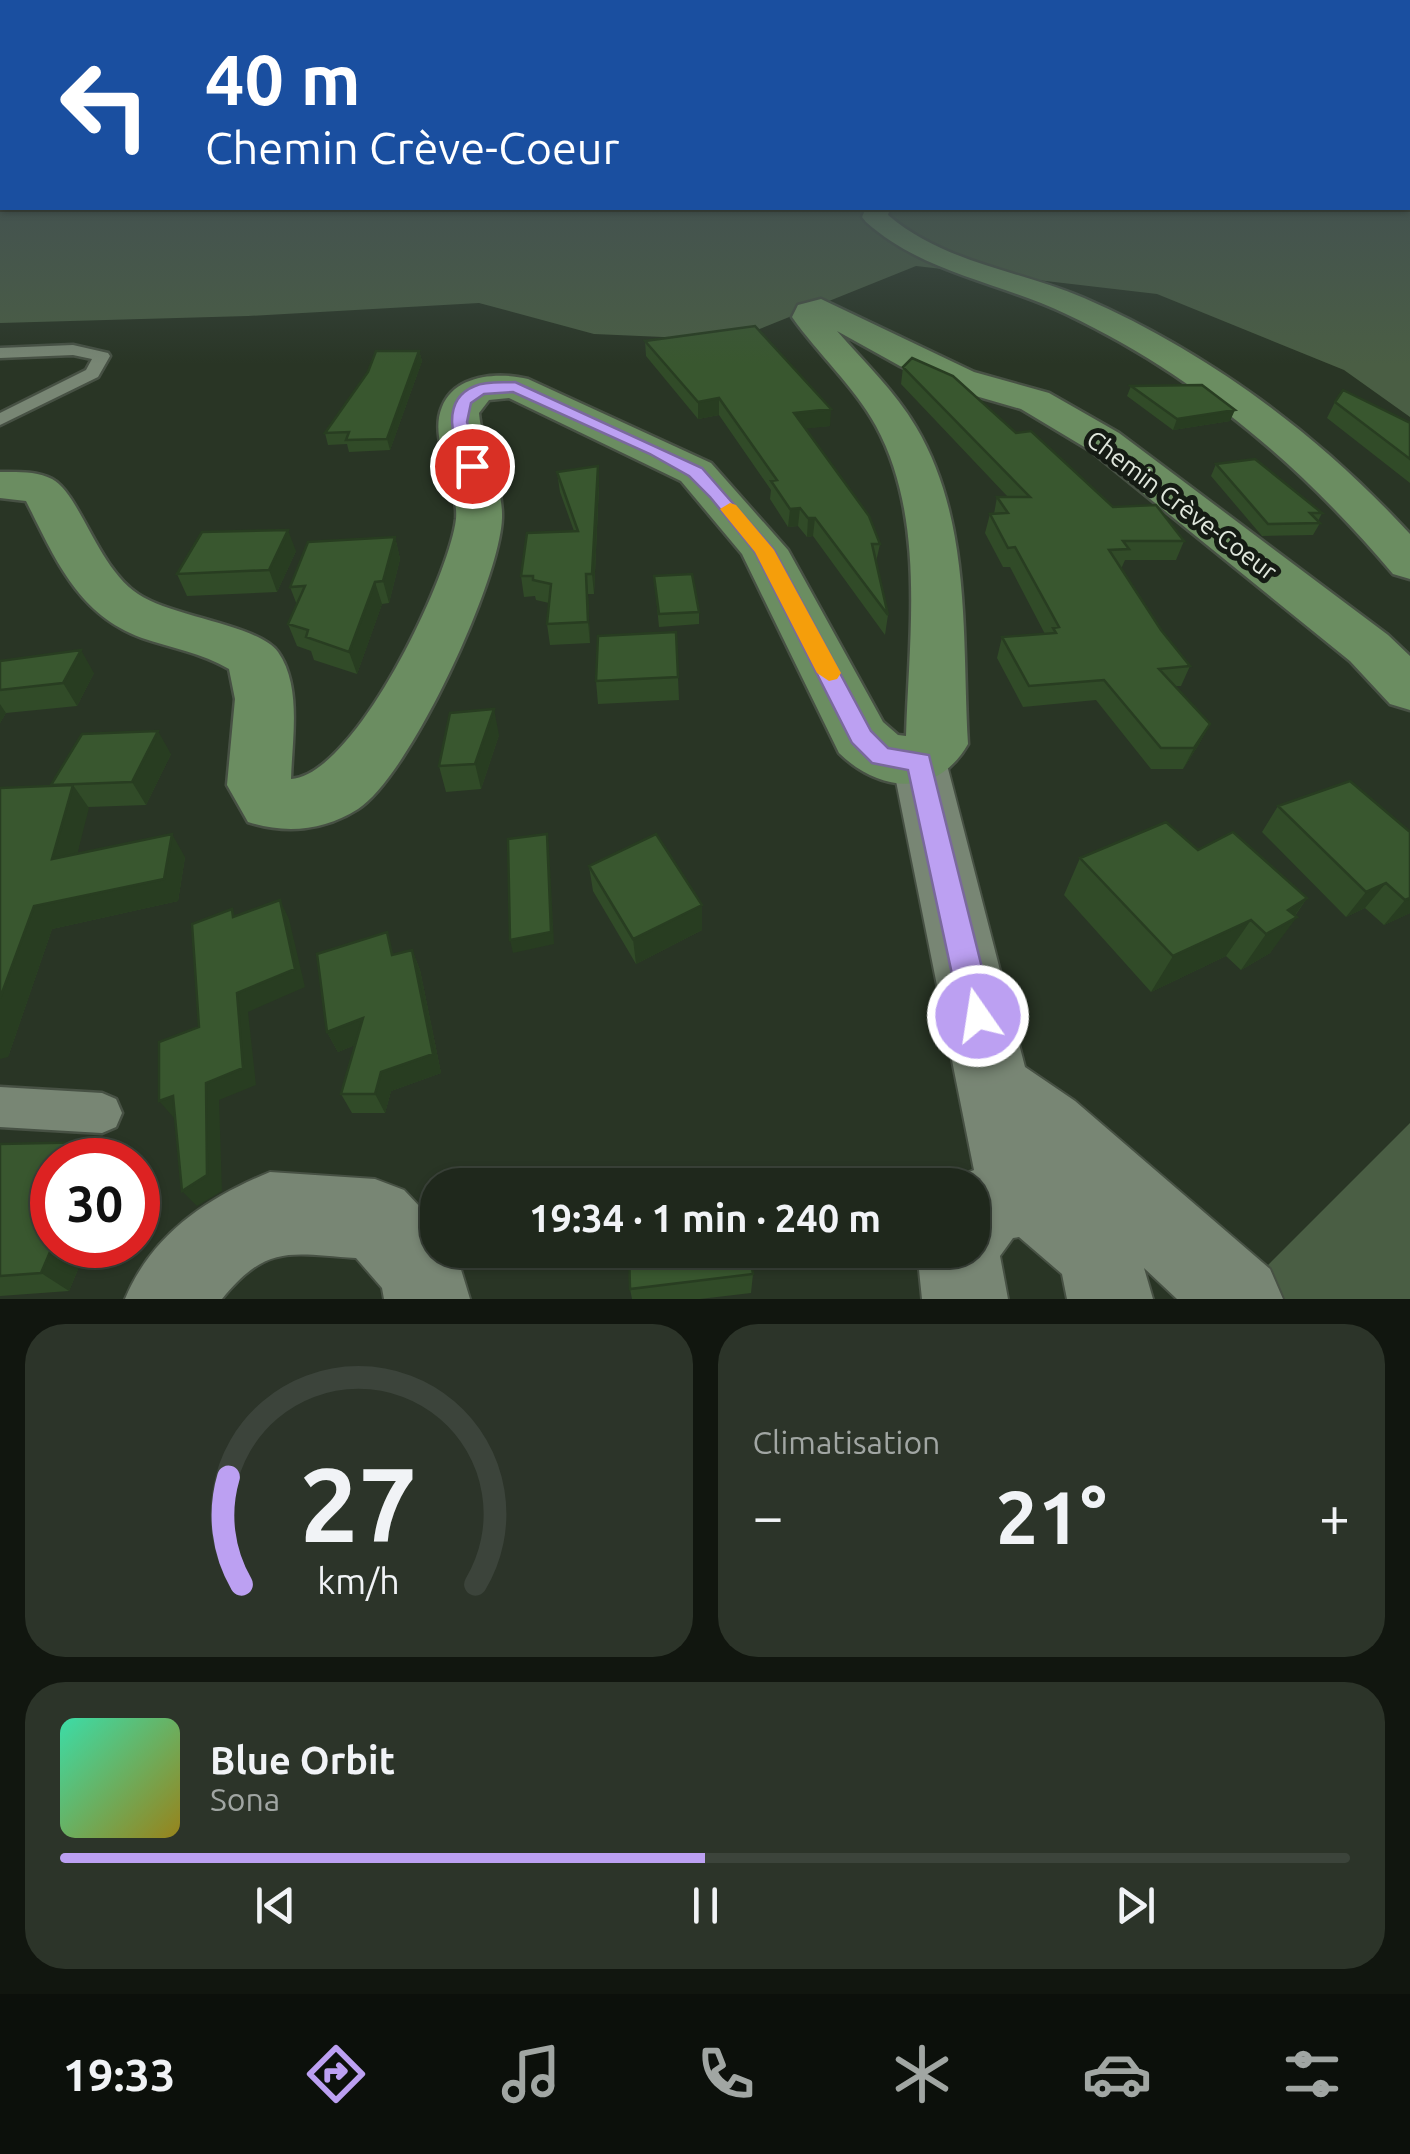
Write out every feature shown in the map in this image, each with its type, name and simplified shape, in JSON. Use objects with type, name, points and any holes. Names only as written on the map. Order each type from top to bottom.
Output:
[{"type":"main road","points":[[907,243],[1075,306],[1172,356],[1238,400],[1303,451],[1410,564]]},
{"type":"main road","name":"Chemin Crève-Coeur","points":[[920,762],[937,744],[934,565],[918,476],[896,426],[821,322],[961,380],[1035,401],[1105,442],[1369,648],[1410,690]]},
{"type":"main road","points":[[0,486],[33,486],[44,492],[78,564],[106,598],[156,624],[235,646],[256,660],[264,699],[260,785],[271,804],[305,807],[338,790],[365,766],[448,622],[471,564],[480,513],[472,466],[458,422],[460,408],[480,389],[515,387],[696,472],[764,550],[861,737],[881,756],[920,762]]},
{"type":"street","points":[[920,762],[994,1090],[996,1212],[1047,1205],[1098,1251],[1110,1299]]},
{"type":"street","points":[[994,1090],[1048,1128],[1240,1299]]},
{"type":"street","points":[[168,1299],[208,1252],[270,1212],[375,1219],[420,1270],[427,1299]]},
{"type":"street","points":[[961,1268],[965,1299]]},
{"type":"lane","points":[[0,354],[74,350],[102,356],[92,374],[0,420]]},
{"type":"lane","points":[[0,1108],[102,1113]]},
{"type":"green space","points":[[0,243],[1410,243],[1410,417],[1344,370],[1157,294],[916,266],[732,340],[594,334],[479,303],[248,316],[0,323]]},
{"type":"green space","points":[[1410,1123],[1410,1299],[1266,1299],[1256,1277]]},
{"type":"building","points":[[755,326],[831,409],[794,413],[869,516],[880,544],[872,544],[888,615],[815,518],[808,518],[800,508],[790,509],[771,481],[777,480],[719,398],[698,402],[645,341]]},
{"type":"building","points":[[376,351],[419,351],[387,439],[346,440],[349,432],[325,433],[368,372]]},
{"type":"building","points":[[912,358],[953,376],[1016,433],[1031,431],[1113,507],[1156,505],[1184,541],[1123,541],[1129,549],[1109,550],[1161,630],[1190,666],[1159,669],[1210,724],[1194,748],[1161,748],[1104,680],[1029,686],[1002,637],[1056,633],[1053,628],[1059,627],[1015,547],[1008,548],[990,514],[1008,513],[997,497],[1030,497],[903,367]]},
{"type":"building","points":[[1202,385],[1235,410],[1177,419],[1131,386]]},
{"type":"building","points":[[1343,390],[1410,423],[1410,459],[1335,402]]},
{"type":"building","points":[[1255,459],[1322,513],[1310,513],[1320,523],[1268,524],[1216,464]]},
{"type":"building","points":[[598,466],[592,574],[586,574],[588,622],[547,624],[551,584],[533,580],[533,576],[521,576],[527,533],[578,531],[557,472]]},
{"type":"building","points":[[288,530],[269,570],[177,574],[202,532]]},
{"type":"building","points":[[395,537],[383,581],[375,582],[349,652],[306,637],[308,630],[288,624],[305,586],[290,587],[308,542]]},
{"type":"building","points":[[692,574],[699,612],[659,614],[654,576]]},
{"type":"building","points":[[676,632],[678,677],[596,681],[598,636]]},
{"type":"building","points":[[81,650],[63,683],[0,690],[0,661]]},
{"type":"building","points":[[494,709],[475,764],[439,766],[450,713]]},
{"type":"building","points":[[158,731],[132,782],[51,785],[82,734]]},
{"type":"building","points":[[1350,781],[1410,832],[1410,898],[1405,900],[1386,883],[1366,892],[1278,806]]},
{"type":"building","points":[[73,785],[52,859],[172,834],[164,879],[34,906],[0,998],[0,788]]},
{"type":"building","points":[[1166,822],[1198,850],[1233,832],[1307,898],[1288,910],[1297,917],[1266,934],[1251,920],[1173,956],[1080,858]]},
{"type":"building","points":[[547,834],[551,932],[510,940],[508,839]]},
{"type":"building","points":[[656,834],[702,905],[633,939],[589,866]]},
{"type":"building","points":[[280,900],[295,969],[237,993],[243,1068],[206,1083],[207,1175],[182,1191],[173,1096],[159,1101],[159,1042],[199,1027],[192,924],[232,909],[233,917]]},
{"type":"building","points":[[387,932],[392,955],[412,950],[433,1054],[381,1072],[375,1094],[341,1094],[363,1018],[327,1032],[317,954]]},
{"type":"building","points":[[30,1143],[30,1268],[43,1268],[41,1273],[0,1276],[0,1144]]},
{"type":"building","points":[[629,1268],[752,1268],[753,1274],[630,1289]]},
{"type":"slow traffic","points":[[730,509],[764,550],[829,673]]},
{"type":"route","points":[[472,466],[458,422],[463,402],[480,389],[515,387],[656,450],[696,472],[717,493],[764,550],[861,737],[881,756],[920,762],[978,1016]]}]
